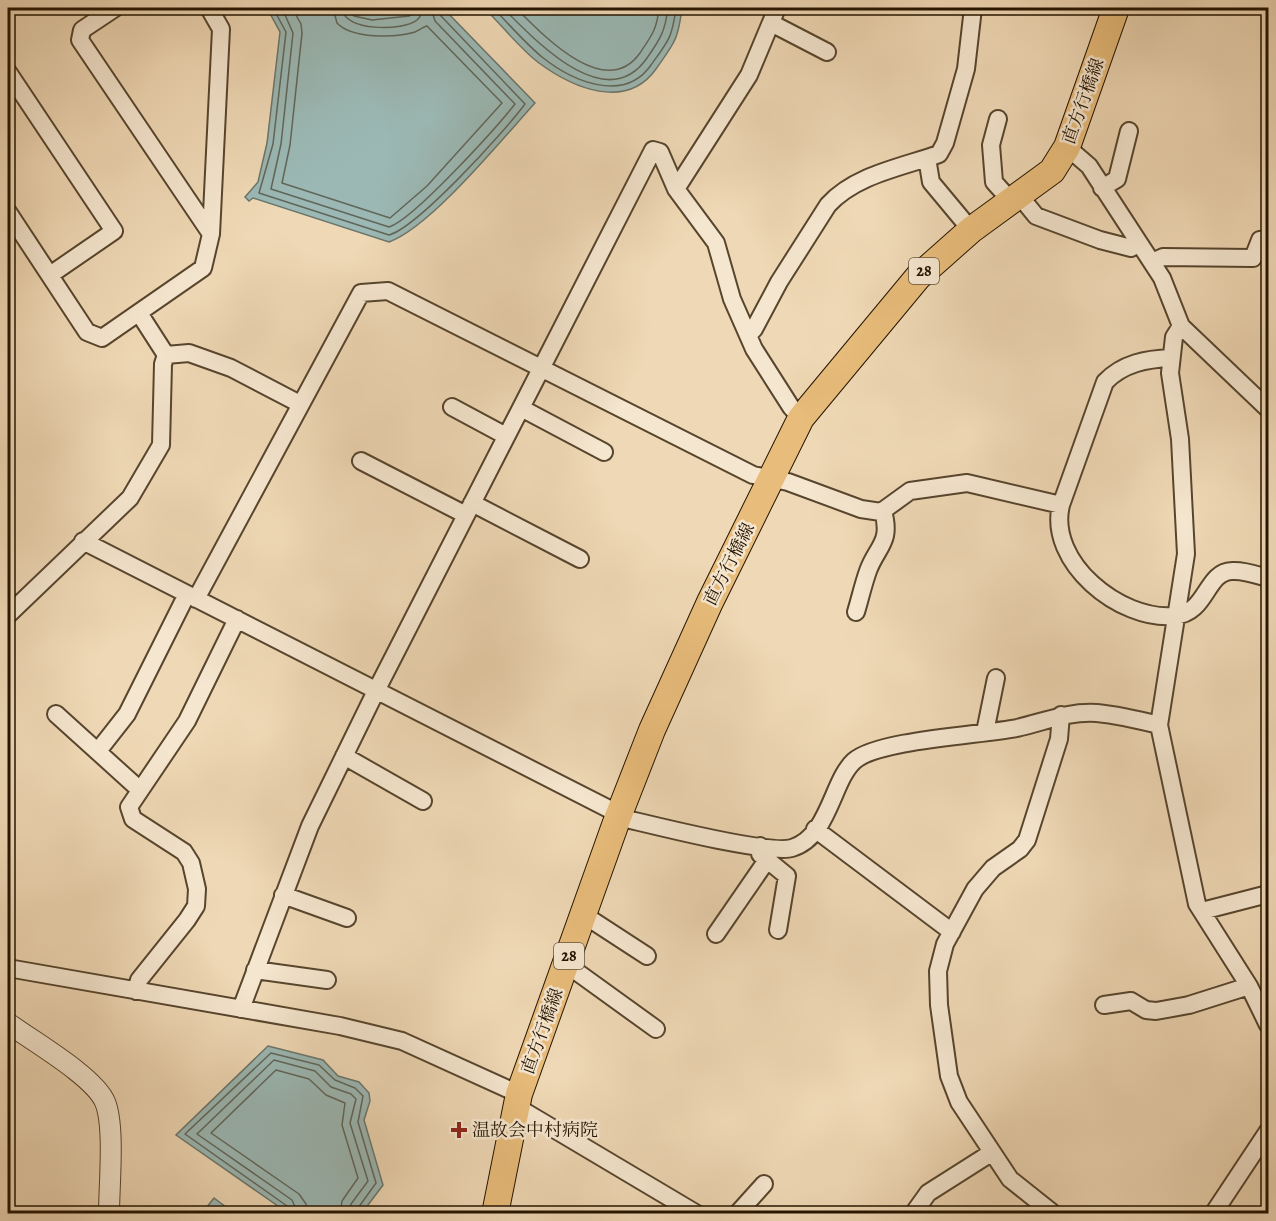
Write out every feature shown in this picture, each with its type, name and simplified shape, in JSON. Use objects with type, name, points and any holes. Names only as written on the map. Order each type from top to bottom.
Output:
[{"type":"main road","name":"直方行橋線","points":[[495,1214],[518,1101],[618,818],[652,730],[700,623],[801,418],[918,277],[971,230],[1052,171],[1067,147],[1116,8]]},
{"type":"street","points":[[115,8],[82,30],[80,39],[211,234]]},
{"type":"street","points":[[8,212],[87,332],[102,338],[203,268],[211,234],[221,29],[209,8]]},
{"type":"street","points":[[748,335],[754,329],[779,282],[828,205],[838,194],[851,185],[939,154],[945,143],[966,69],[973,8]]},
{"type":"street","points":[[676,189],[749,75],[774,15],[826,51]]},
{"type":"street","points":[[8,72],[114,231],[50,274]]},
{"type":"street","points":[[998,119],[991,145],[994,182],[1036,216],[1100,240],[1131,248],[1139,243]]},
{"type":"street","points":[[1102,188],[1117,179],[1129,131]]},
{"type":"street","points":[[1067,147],[1089,166],[1152,262],[1162,278],[1181,326],[1269,409]]},
{"type":"street","points":[[241,1009],[310,826],[376,691],[653,150],[660,152],[676,189],[716,243],[732,299],[748,335],[791,407],[801,418]]},
{"type":"street","points":[[927,158],[931,182],[971,230]]},
{"type":"street","points":[[1152,262],[1163,257],[1252,258],[1260,240],[1269,239]]},
{"type":"street","points":[[98,751],[127,714],[361,292],[388,291],[753,475],[788,482],[861,509],[883,511],[910,491],[968,483],[1061,505]]},
{"type":"street","points":[[139,313],[166,355]]},
{"type":"street","points":[[1181,326],[1174,338],[1170,373],[1180,439],[1186,554],[1159,725],[1193,888],[1202,911],[1249,986],[1269,1026]]},
{"type":"street","points":[[166,355],[189,353],[231,368],[300,404]]},
{"type":"street","points":[[8,615],[130,498],[161,445],[163,364],[166,355]]},
{"type":"street","points":[[1172,358],[1138,362],[1113,374],[1105,382],[1058,518],[1071,559],[1083,575],[1109,598],[1131,609],[1177,616],[1199,604],[1215,578],[1230,571],[1269,578]]},
{"type":"street","points":[[452,408],[506,436]]},
{"type":"street","points":[[521,408],[604,452]]},
{"type":"street","points":[[361,461],[580,559]]},
{"type":"street","points":[[856,612],[868,569],[882,548],[887,524],[883,511]]},
{"type":"street","points":[[83,541],[609,809],[618,818],[764,853],[789,849],[804,843],[832,803],[851,764],[862,754],[925,740],[1017,728],[1061,715],[1096,713],[1159,725]]},
{"type":"street","points":[[136,991],[139,980],[196,906],[197,889],[191,863],[184,852],[133,819],[129,807],[187,721],[237,620]]},
{"type":"street","points":[[985,732],[996,678]]},
{"type":"street","points":[[56,714],[140,790]]},
{"type":"street","points":[[1054,1214],[1010,1179],[991,1154],[960,1102],[949,1076],[938,971],[945,944],[975,889],[993,868],[1020,849],[1027,840],[1059,739],[1061,715]]},
{"type":"street","points":[[344,756],[423,801]]},
{"type":"street","points":[[815,830],[952,932]]},
{"type":"street","points":[[764,853],[788,876],[778,930]]},
{"type":"street","points":[[716,934],[764,853]]},
{"type":"street","points":[[1202,911],[1269,894]]},
{"type":"street","points":[[283,895],[347,918]]},
{"type":"street","points":[[584,915],[647,956]]},
{"type":"street","points":[[566,964],[656,1029]]},
{"type":"street","points":[[8,968],[241,1009],[402,1041],[518,1101],[697,1214]]},
{"type":"street","points":[[255,970],[327,980]]},
{"type":"street","points":[[1104,1005],[1131,1001],[1146,1010],[1156,1011],[1189,1005],[1249,986]]},
{"type":"street","points":[[8,1023],[93,1083],[105,1102],[110,1131],[110,1214]]},
{"type":"street","points":[[1213,1214],[1269,1131]]},
{"type":"street","points":[[913,1214],[928,1193],[991,1154]]},
{"type":"street","points":[[737,1214],[764,1184]]},
{"type":"water","points":[[267,8],[343,8],[372,14],[417,8],[443,8],[535,103],[445,201],[406,233],[389,242],[253,198],[249,201],[245,197],[258,182],[267,143],[280,32]]},
{"type":"water","points":[[484,8],[682,8],[675,40],[656,69],[644,82],[630,89],[615,92],[583,87],[553,72],[524,50]]},
{"type":"water","points":[[268,1046],[323,1060],[338,1076],[359,1082],[369,1093],[370,1101],[364,1120],[383,1185],[362,1213],[288,1213],[176,1135]]},
{"type":"water","points":[[214,1198],[234,1213],[202,1213]]},
{"type":"place","name":"温故会中村病院","points":[[459,1130]]}]
